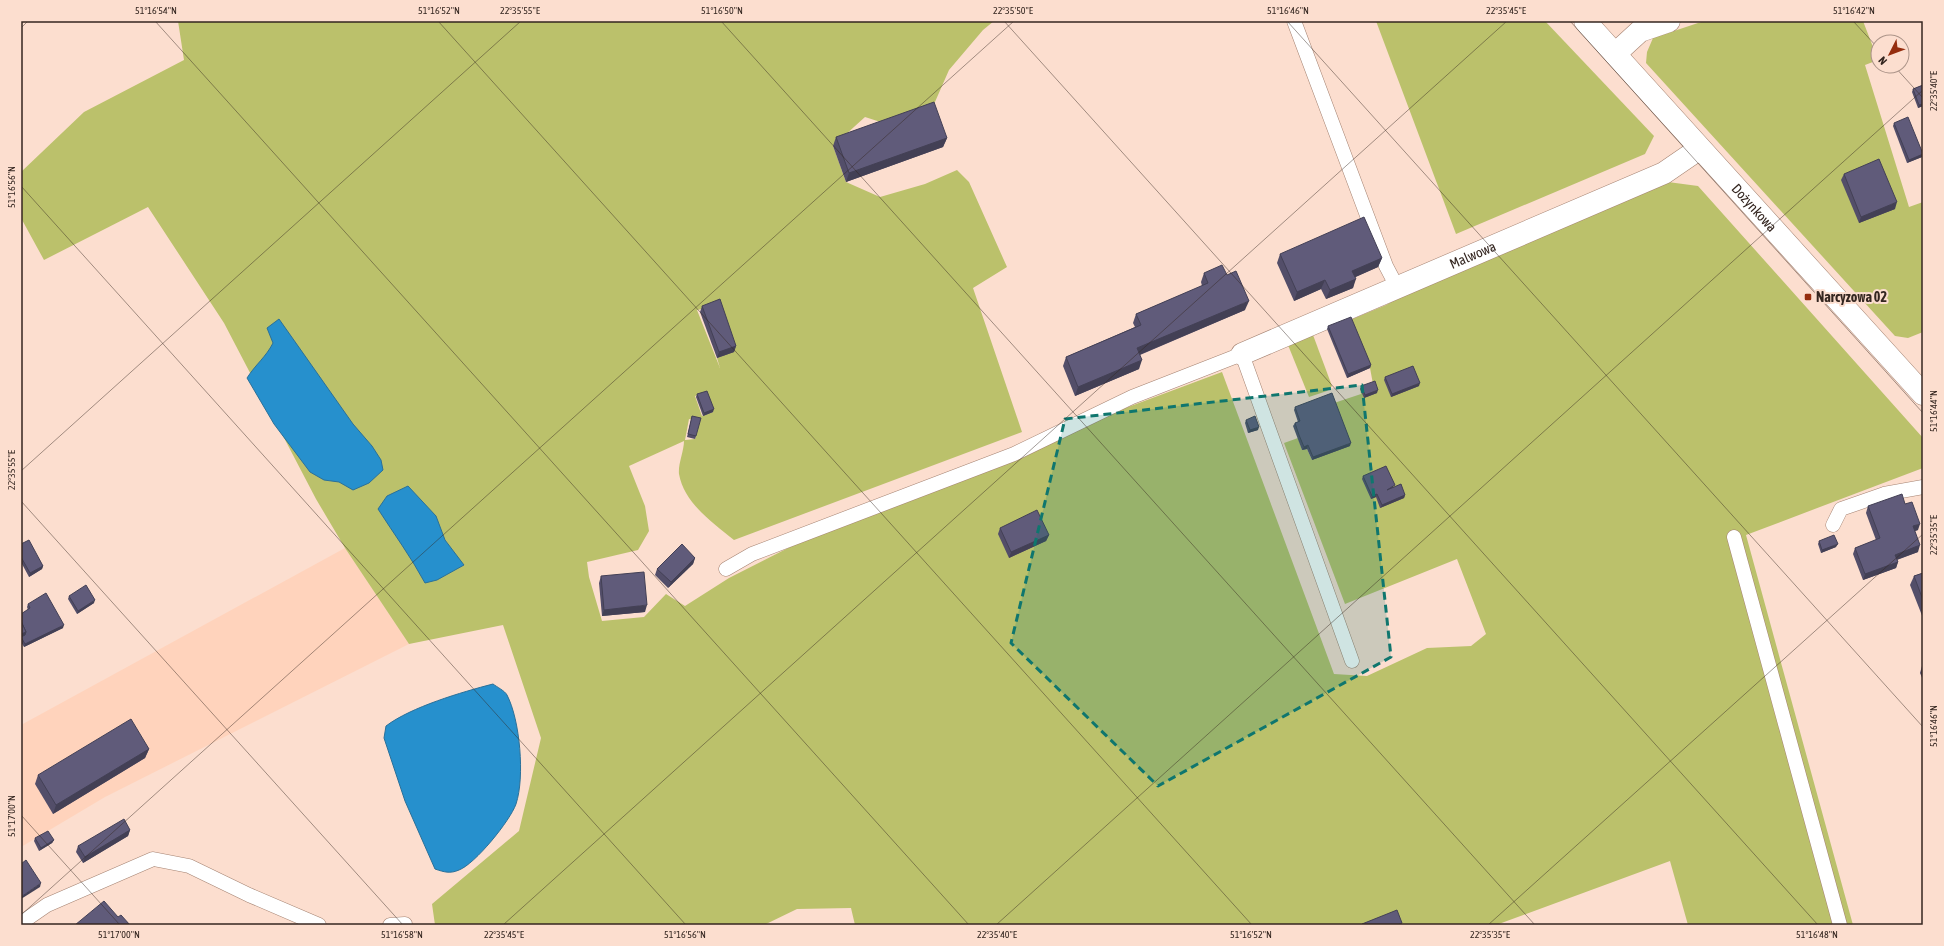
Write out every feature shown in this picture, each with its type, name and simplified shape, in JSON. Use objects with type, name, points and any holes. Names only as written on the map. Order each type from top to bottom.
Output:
[{"type":"street","name":"Dożynkowa","points":[[1585,21],[1699,149],[1923,394]]},
{"type":"street","points":[[1615,54],[1640,31],[1669,21]]},
{"type":"street","name":"Malwowa","points":[[1242,354],[1664,173],[1699,149]]},
{"type":"lane","points":[[1294,21],[1386,266],[1397,287]]},
{"type":"lane","points":[[726,569],[752,554],[1014,454],[1132,397],[1242,354],[1352,661]]},
{"type":"lane","points":[[1833,525],[1841,509],[1884,494],[1923,487]]},
{"type":"lane","points":[[1734,536],[1840,925]]},
{"type":"lane","points":[[21,923],[47,905],[153,859],[189,866],[249,895],[319,925]]},
{"type":"lane","points":[[390,925],[405,924]]},
{"type":"highlighted area","points":[[1362,385],[1391,657],[1158,786],[1011,643],[1065,419]]},
{"type":"shaded area","points":[[345,548],[409,644],[105,797],[21,847],[21,725]]},
{"type":"green space","points":[[178,21],[994,21],[983,30],[949,70],[931,111],[896,127],[865,117],[833,146],[846,182],[880,197],[925,184],[957,170],[969,182],[1007,267],[973,288],[1022,432],[734,540],[700,512],[687,494],[679,474],[684,441],[629,466],[645,506],[649,531],[638,550],[587,562],[589,577],[602,621],[644,617],[666,594],[685,606],[729,578],[851,516],[1080,425],[1222,372],[1334,674],[1367,676],[1427,648],[1471,646],[1486,634],[1457,559],[1345,604],[1284,443],[1298,438],[1302,450],[1307,449],[1312,460],[1334,403],[1361,394],[1360,389],[1373,384],[1370,368],[1350,320],[1386,305],[1416,288],[1668,182],[1698,186],[1923,438],[1923,468],[1746,535],[1853,925],[1688,925],[1670,861],[1496,925],[855,925],[851,908],[797,909],[764,925],[435,925],[432,904],[519,831],[541,738],[503,625],[409,644],[345,548],[316,499],[224,323],[148,207],[44,260],[21,218],[21,172],[84,112],[184,60]],"holes":[[[717,306],[734,351],[717,358],[720,368],[697,310]],[[706,393],[713,412],[702,416],[695,396]],[[689,419],[699,421],[695,439],[685,440]]]},
{"type":"green space","points":[[1376,21],[1545,21],[1654,136],[1645,154],[1456,234]]},
{"type":"green space","points":[[1704,21],[1863,21],[1870,39],[1870,63],[1865,65],[1909,207],[1923,202],[1923,332],[1908,338],[1895,336],[1646,63],[1647,52],[1653,38]]},
{"type":"green space","points":[[1313,335],[1332,386],[1327,391],[1309,397],[1288,345]]},
{"type":"water","points":[[279,319],[353,424],[372,446],[381,460],[383,470],[369,483],[353,490],[339,482],[324,480],[310,472],[274,424],[247,378],[273,343],[267,328]]},
{"type":"water","points":[[408,486],[436,516],[445,540],[464,565],[437,580],[425,583],[378,509],[387,496]]},
{"type":"water","points":[[493,684],[507,695],[518,733],[521,764],[519,793],[516,804],[500,831],[474,860],[456,871],[441,871],[435,869],[405,801],[384,738],[386,726],[423,706]]},
{"type":"building","points":[[1923,85],[1923,104],[1919,105],[1913,89]]},
{"type":"building","points":[[934,102],[947,138],[849,173],[836,137]]},
{"type":"building","points":[[1908,117],[1923,154],[1909,160],[1894,123]]},
{"type":"building","points":[[1879,159],[1897,202],[1861,217],[1844,174]]},
{"type":"building","points":[[1364,217],[1382,258],[1352,271],[1356,279],[1330,290],[1325,280],[1297,292],[1280,254]]},
{"type":"building","points":[[1222,265],[1227,275],[1236,271],[1249,301],[1137,348],[1142,360],[1078,387],[1066,357],[1141,325],[1136,314],[1208,283],[1204,273]]},
{"type":"building","points":[[720,299],[736,346],[719,352],[702,306]]},
{"type":"building","points":[[1351,317],[1371,365],[1348,374],[1328,326]]},
{"type":"building","points":[[1413,366],[1420,383],[1392,394],[1385,377]]},
{"type":"building","points":[[1375,381],[1378,390],[1365,395],[1361,386]]},
{"type":"building","points":[[707,391],[714,409],[704,413],[697,394]]},
{"type":"building","points":[[1332,393],[1351,443],[1313,457],[1308,445],[1304,447],[1299,435],[1295,423],[1300,421],[1295,407]]},
{"type":"building","points":[[692,416],[701,418],[696,436],[688,434]]},
{"type":"building","points":[[1255,416],[1259,427],[1250,430],[1246,420]]},
{"type":"building","points":[[1386,466],[1395,485],[1387,490],[1401,484],[1405,495],[1382,505],[1377,494],[1372,496],[1363,476]]},
{"type":"building","points":[[1902,494],[1905,504],[1912,502],[1920,524],[1913,526],[1920,545],[1895,555],[1898,562],[1865,574],[1855,548],[1880,538],[1868,506]]},
{"type":"building","points":[[1037,510],[1049,535],[1011,552],[1000,528]]},
{"type":"building","points":[[1834,535],[1838,544],[1822,550],[1819,541]]},
{"type":"building","points":[[29,540],[43,566],[30,573],[21,557],[21,544]]},
{"type":"building","points":[[682,544],[695,558],[671,582],[657,569]]},
{"type":"building","points":[[644,572],[647,605],[604,610],[601,576]]},
{"type":"building","points":[[1923,573],[1923,600],[1914,576]]},
{"type":"building","points":[[86,585],[95,600],[78,611],[69,596]]},
{"type":"building","points":[[46,593],[64,625],[25,644],[21,637],[25,635],[26,632],[21,621],[21,614],[30,608],[28,604]]},
{"type":"building","points":[[21,621],[26,632],[21,634]]},
{"type":"building","points":[[131,719],[149,749],[56,805],[38,775]]},
{"type":"building","points":[[124,819],[130,830],[85,857],[78,846]]},
{"type":"building","points":[[48,831],[54,840],[41,848],[35,838]]},
{"type":"building","points":[[26,860],[41,883],[21,897],[21,864]]},
{"type":"building","points":[[104,901],[118,917],[121,915],[130,925],[75,925]]},
{"type":"building","points":[[1397,910],[1402,923],[1398,925],[1362,925],[1362,924]]},
{"type":"place","name":"Narcyzowa 02","points":[[1808,297]]}]
